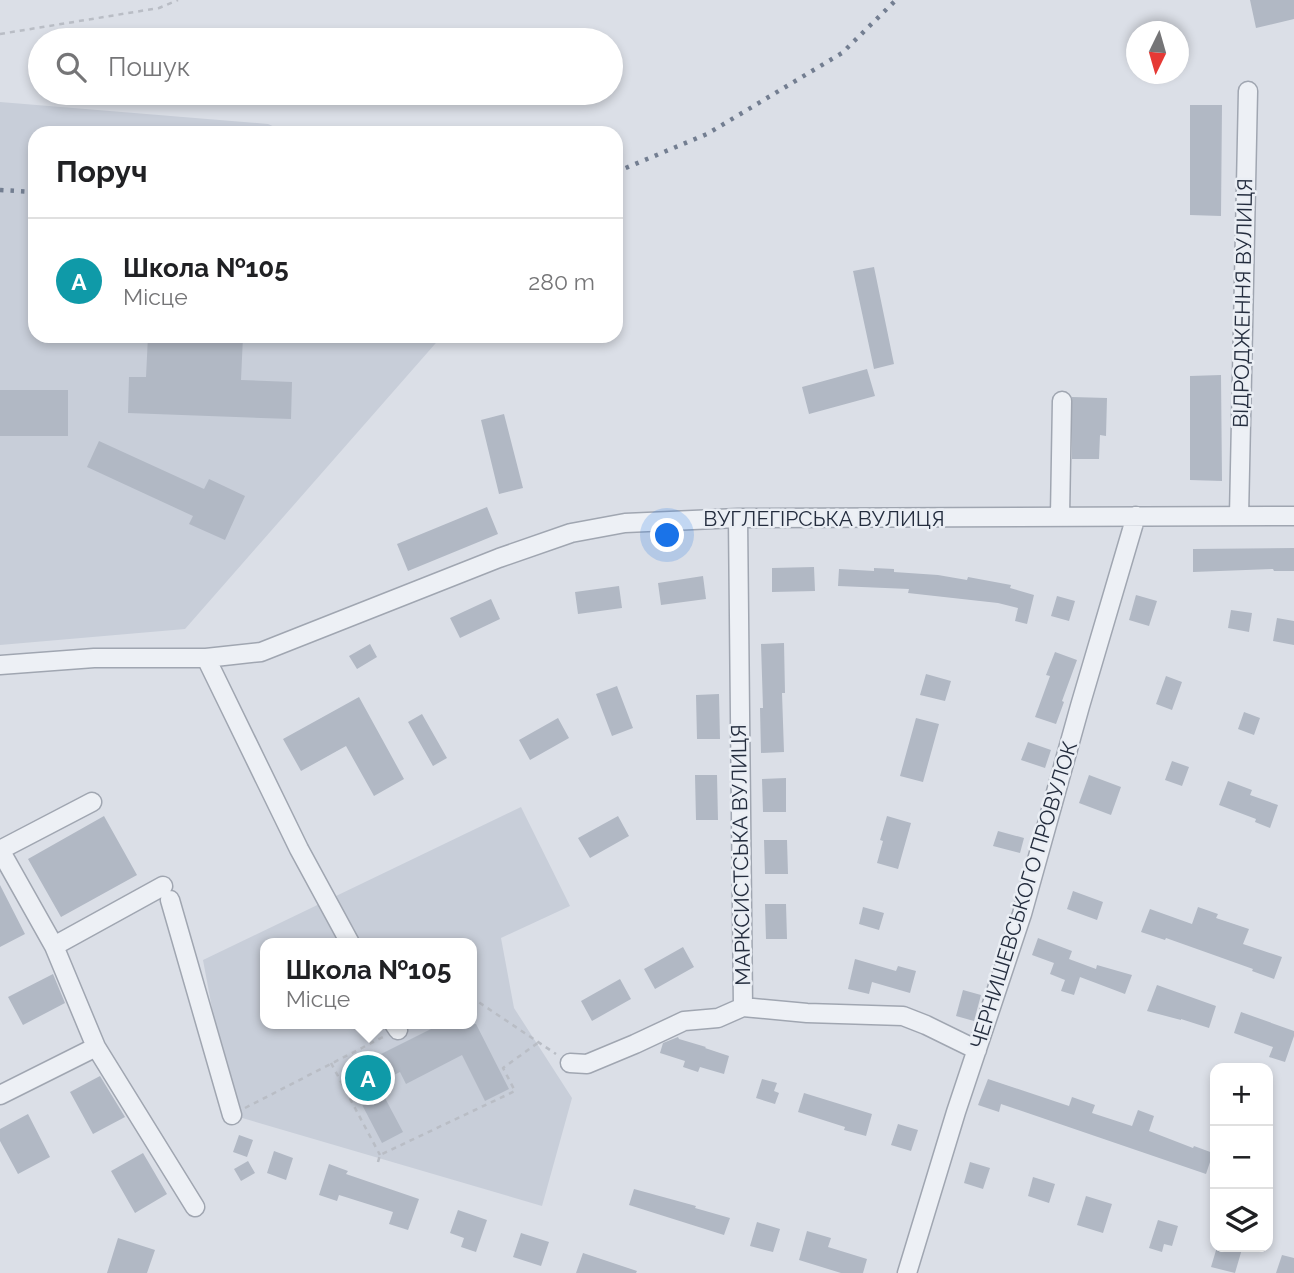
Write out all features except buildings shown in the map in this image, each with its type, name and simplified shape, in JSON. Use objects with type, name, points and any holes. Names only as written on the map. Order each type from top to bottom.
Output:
[{"type":"street","name":"ВІДРОДЖЕННЯ ВУЛИЦЯ","points":[[1239,516],[1248,91]]},
{"type":"street","points":[[1060,516],[1062,401]]},
{"type":"street","name":"ЧЕРНИШЕВСЬКОГО ПРОВУЛОК","points":[[907,1273],[956,1112],[1022,914],[1136,516]]},
{"type":"street","name":"ВУГЛЕГІРСЬКА ВУЛИЦЯ","points":[[0,665],[94,658],[206,659],[261,652],[499,558],[571,533],[625,523],[738,518],[1294,516]]},
{"type":"street","name":"МАРКСИСТСЬКА ВУЛИЦЯ","points":[[570,1063],[587,1064],[684,1021],[718,1018],[743,1007],[738,518]]},
{"type":"street","points":[[206,659],[299,849],[348,938]]},
{"type":"street","points":[[92,802],[0,850],[54,946],[96,1047],[195,1207]]},
{"type":"street","points":[[54,946],[166,893],[232,1115]]},
{"type":"street","points":[[743,1007],[807,1013],[902,1016],[977,1050]]},
{"type":"street","points":[[0,1095],[96,1047]]},
{"type":"path","points":[[37,28],[159,8],[178,0]]},
{"type":"path","points":[[0,34],[28,29]]},
{"type":"path","points":[[477,1001],[570,1063]]},
{"type":"path","points":[[232,1115],[392,1029]]},
{"type":"path","points":[[380,1155],[515,1091],[503,1068],[539,1042]]},
{"type":"path","points":[[331,1063],[380,1155],[378,1162]]},
{"type":"shaded area","points":[[0,102],[272,126],[28,126],[28,343],[436,343],[185,629],[0,645]]},
{"type":"shaded area","points":[[521,807],[570,906],[501,938],[514,1008],[572,1098],[542,1206],[232,1115],[203,960]]},
{"type":"railway","points":[[623,169],[707,134],[842,53],[896,0]]},
{"type":"railway","points":[[0,190],[28,192]]},
{"type":"place","name":"Школа №105","points":[[368,1078]]}]
